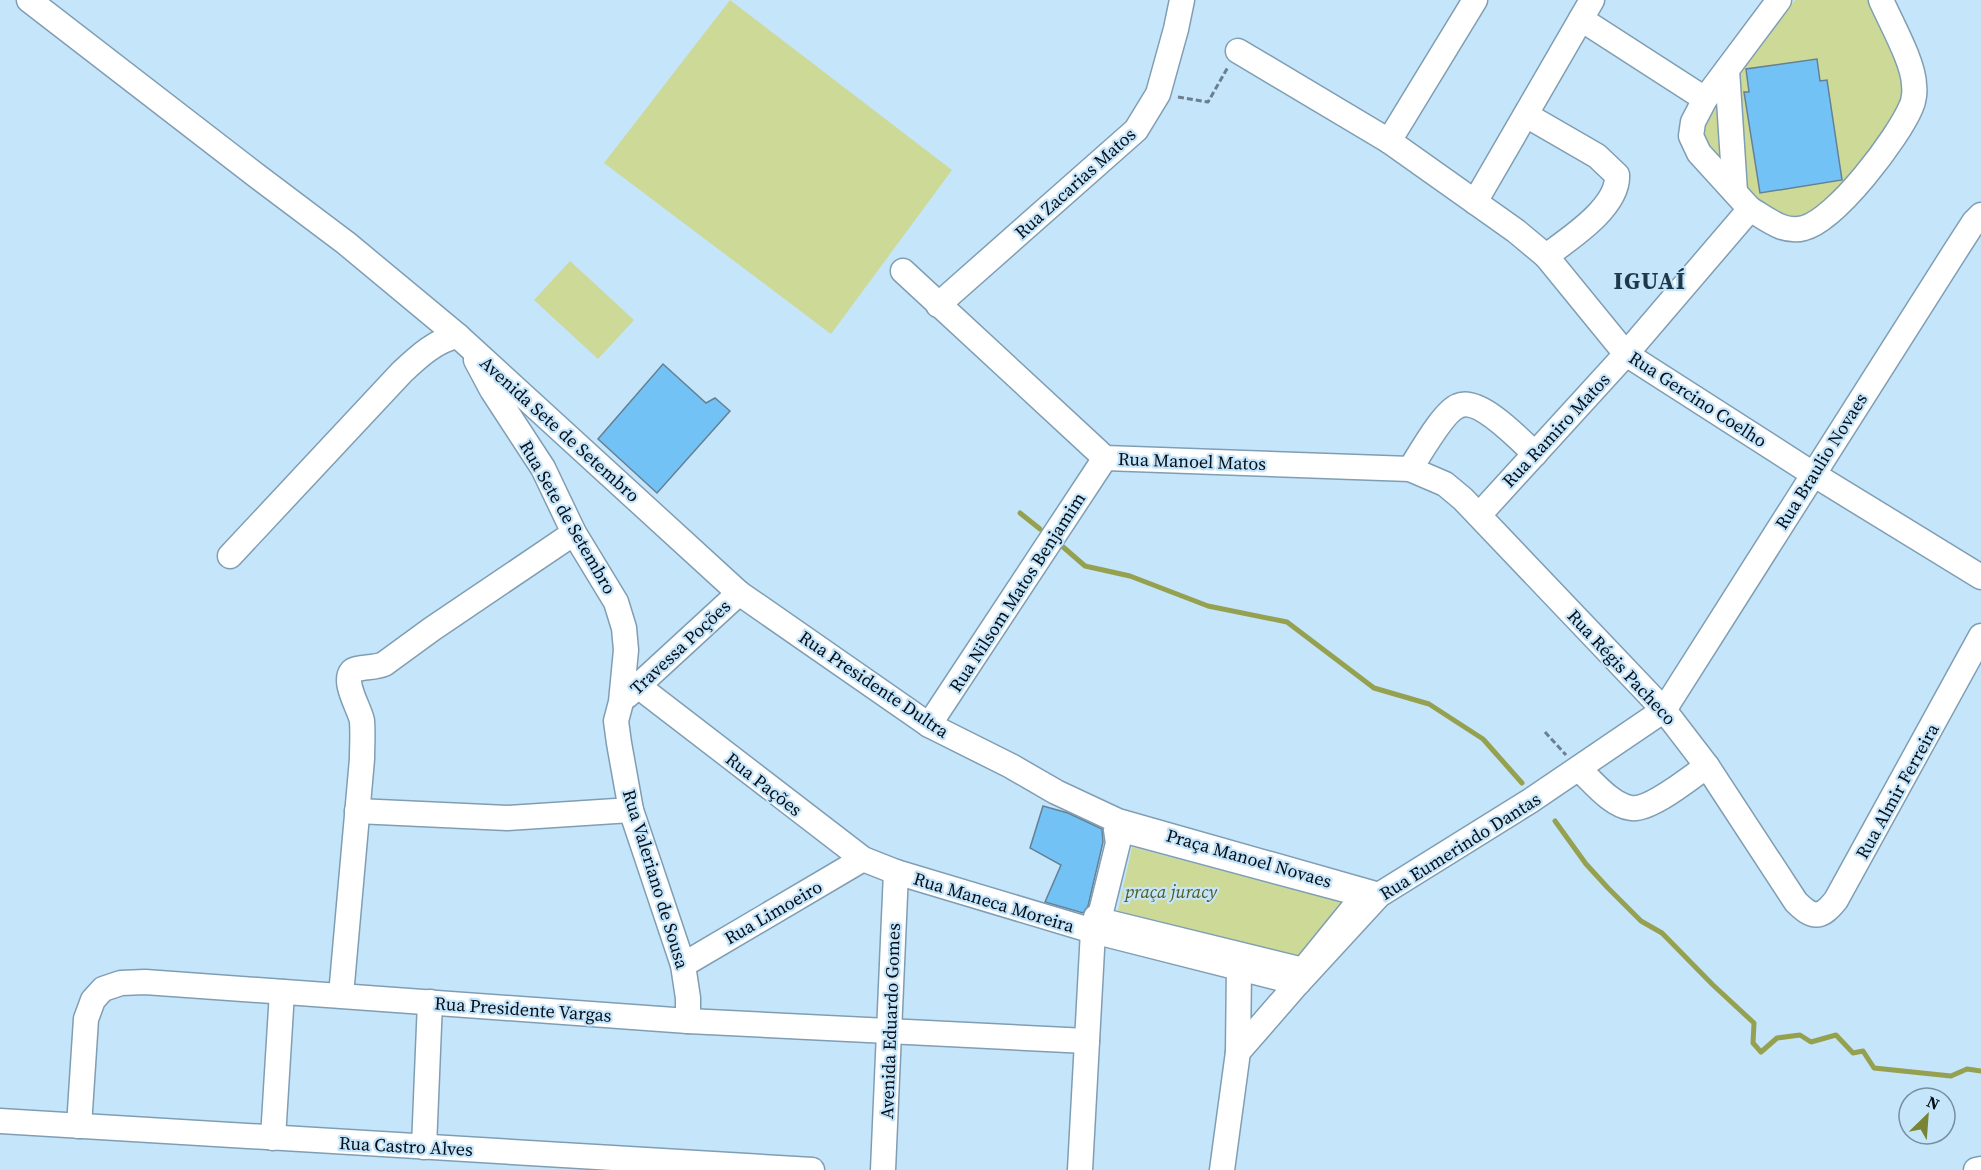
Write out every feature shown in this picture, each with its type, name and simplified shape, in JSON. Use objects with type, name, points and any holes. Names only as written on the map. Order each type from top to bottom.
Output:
[{"type":"street","name":"Avenida Sete de Setembro","points":[[29,0],[346,243],[463,340],[653,512]]},
{"type":"street","name":"Rua Zacarias Matos","points":[[938,305],[1136,130],[1158,94],[1182,0]]},
{"type":"street","points":[[1389,141],[1475,0]]},
{"type":"street","points":[[1779,0],[1705,99],[1693,122],[1691,136],[1699,153],[1742,200],[1784,229],[1803,229],[1823,219],[1862,178],[1902,125],[1913,105],[1915,83],[1881,0]]},
{"type":"street","points":[[1475,202],[1587,10],[1705,99]]},
{"type":"street","name":"Rua Gercino Coelho","points":[[1238,51],[1389,141],[1546,256],[1626,354],[1813,474],[1981,577]]},
{"type":"street","points":[[1727,70],[1742,200]]},
{"type":"street","points":[[1526,115],[1597,156],[1617,175],[1618,185],[1606,206],[1566,242],[1546,256]]},
{"type":"street","name":"Rua Ramiro Matos","points":[[1479,514],[1626,354],[1742,200]]},
{"type":"street","name":"Rua Braulio Novaes","points":[[1664,710],[1954,253],[1981,215]]},
{"type":"street","name":"Rua Manoel Matos","points":[[903,271],[1105,458],[1410,469]]},
{"type":"street","points":[[230,556],[417,358],[446,338],[463,340]]},
{"type":"street","name":"Rua Sete de Setembro","points":[[463,340],[492,390],[543,468],[574,533],[616,602],[624,627],[630,694]]},
{"type":"street","points":[[1410,469],[1445,417],[1459,405],[1470,405],[1486,412],[1535,454]]},
{"type":"street","name":"Rua Nilsom Matos Benjamim","points":[[929,725],[1105,458]]},
{"type":"street","name":"Rua Régis Pacheco","points":[[1410,469],[1444,484],[1479,514],[1664,710],[1707,765],[1796,902]]},
{"type":"street","name":"Rua Presidente Dultra","points":[[653,512],[739,592],[929,725],[1011,766],[1117,826]]},
{"type":"street","points":[[341,995],[362,759],[362,723],[350,687],[349,678],[352,672],[356,669],[378,667],[574,533]]},
{"type":"street","name":"Travessa Poções","points":[[630,694],[739,592]]},
{"type":"street","name":"Rua Almir Ferreira","points":[[1796,902],[1808,914],[1817,915],[1828,911],[1836,900],[1981,636]]},
{"type":"street","name":"Rua Valeriano de Sousa","points":[[630,694],[616,721],[631,810],[682,965],[688,998],[688,1020]]},
{"type":"street","name":"Rua Pações","points":[[630,694],[863,859],[896,872]]},
{"type":"street","name":"Rua Eumerindo Dantas","points":[[1238,1052],[1379,895],[1579,769],[1664,710]]},
{"type":"street","points":[[1579,769],[1620,804],[1642,808],[1707,765]]},
{"type":"street","points":[[357,811],[507,818],[631,810]]},
{"type":"street","points":[[1117,826],[1122,830],[1364,895],[1304,970],[1100,920],[1118,843],[1117,826]]},
{"type":"street","points":[[1080,1170],[1093,932],[1117,826]]},
{"type":"street","name":"Praça Manoel Novaes","points":[[1117,826],[1379,895]]},
{"type":"street","name":"Rua Limoeiro","points":[[682,965],[863,859]]},
{"type":"street","name":"Rua Maneca Moreira","points":[[896,872],[1093,932]]},
{"type":"street","name":"Avenida Eduardo Gomes","points":[[883,1170],[896,872]]},
{"type":"street","points":[[1093,932],[1298,983]]},
{"type":"street","points":[[1222,1170],[1238,1052],[1239,967]]},
{"type":"street","name":"Rua Presidente Vargas","points":[[79,1126],[86,1019],[93,1000],[102,989],[122,983],[145,982],[688,1020],[1087,1041]]},
{"type":"street","points":[[273,1138],[282,992]]},
{"type":"street","points":[[424,1147],[430,1002]]},
{"type":"street","name":"Rua Castro Alves","points":[[2,1124],[79,1126],[812,1170]]},
{"type":"street","points":[[1977,1170],[1981,1169]]},
{"type":"path","points":[[1158,94],[1208,102],[1238,51]]},
{"type":"path","points":[[1545,732],[1579,769]]},
{"type":"green space","points":[[730,0],[952,170],[831,334],[604,163]]},
{"type":"green space","points":[[1795,0],[1868,0],[1902,75],[1904,102],[1834,200],[1814,211],[1790,218],[1764,205],[1715,156],[1706,144],[1701,130],[1702,120]]},
{"type":"green space","points":[[570,261],[634,320],[598,359],[534,300]]},
{"type":"green space","name":"praça juracy","points":[[1132,847],[1346,903],[1303,958],[1118,911]]},
{"type":"building","points":[[1817,59],[1820,81],[1827,80],[1842,180],[1760,193],[1744,92],[1749,92],[1746,69]]},
{"type":"building","points":[[663,364],[706,403],[715,398],[730,411],[657,493],[598,439]]},
{"type":"building","points":[[1043,806],[1068,813],[1102,829],[1103,842],[1088,906],[1083,913],[1045,902],[1061,865],[1030,848]]},
{"type":"waterway","points":[[1020,513],[1040,529]]},
{"type":"waterway","points":[[1062,546],[1085,566],[1130,576],[1208,606],[1287,622],[1374,688],[1429,704],[1483,739],[1522,783]]},
{"type":"waterway","points":[[1555,821],[1586,864],[1608,888],[1641,921],[1662,933],[1754,1023],[1753,1043],[1761,1052],[1777,1038],[1800,1035],[1811,1042],[1836,1035],[1853,1053],[1863,1051],[1874,1068],[1951,1076],[1967,1069],[1981,1071]]},
{"type":"district","name":"IGUAÍ","points":[[1650,280]]}]
